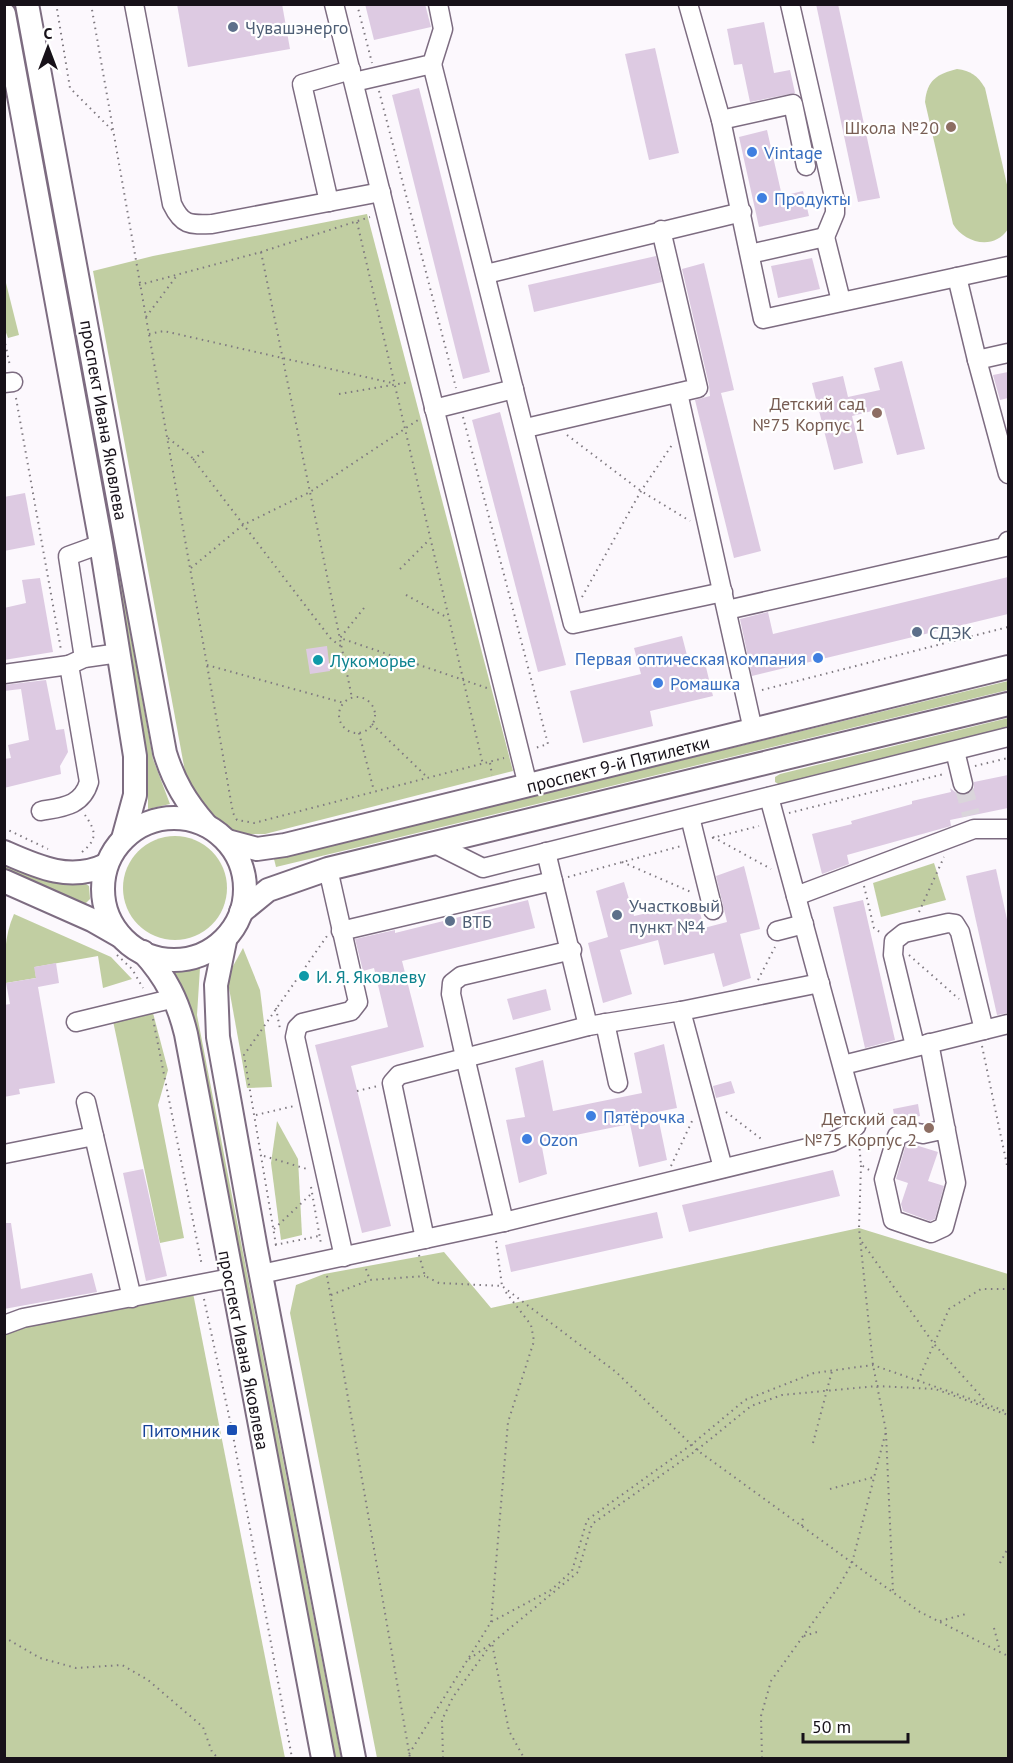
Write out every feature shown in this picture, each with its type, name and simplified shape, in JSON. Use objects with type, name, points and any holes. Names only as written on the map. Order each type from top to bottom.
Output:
[{"type":"main road","name":"проспект Ивана Яковлева","points":[[27,4],[165,753],[174,783],[206,825]]},
{"type":"main road","name":"проспект Ивана Яковлева","points":[[4,14],[102,544],[119,653],[136,777],[135,795],[123,839]]},
{"type":"main road","name":"проспект 9-й Пятилетки","points":[[227,841],[247,848],[270,848],[1008,667]]},
{"type":"main road","name":"проспект 9-й Пятилетки","points":[[241,912],[255,899],[284,882],[328,869],[1008,704]]},
{"type":"main road","points":[[4,881],[92,920],[124,938],[142,952],[159,957],[189,957],[208,951],[225,941],[241,912],[245,883],[242,867],[237,854],[227,841],[206,825],[172,818],[154,822],[123,839],[106,865],[103,877],[105,905],[112,923],[124,938]]},
{"type":"main road","points":[[4,852],[55,872],[88,872],[106,865]]},
{"type":"main road","name":"проспект Ивана Яковлева","points":[[225,941],[216,985],[218,1037],[354,1758]]},
{"type":"main road","name":"проспект Ивана Яковлева","points":[[142,952],[162,975],[175,998],[186,1034],[323,1758]]},
{"type":"street","points":[[134,4],[172,204],[178,218],[191,225],[212,225],[381,192]]},
{"type":"street","points":[[334,4],[528,786]]},
{"type":"street","points":[[438,4],[443,29],[432,64],[514,389],[526,428],[573,624],[723,592]]},
{"type":"street","points":[[688,4],[721,120],[763,319],[1008,266]]},
{"type":"street","points":[[790,4],[835,201],[835,213],[825,237],[841,301]]},
{"type":"street","points":[[329,202],[302,84],[353,76],[376,77],[432,64]]},
{"type":"street","points":[[721,120],[793,104],[806,166]]},
{"type":"street","points":[[486,274],[742,212]]},
{"type":"street","points":[[526,428],[698,388],[661,230]]},
{"type":"street","points":[[750,254],[825,237]]},
{"type":"street","points":[[957,277],[1008,474]]},
{"type":"street","points":[[977,360],[1008,353]]},
{"type":"street","points":[[434,409],[514,389]]},
{"type":"street","points":[[678,393],[753,730]]},
{"type":"street","points":[[727,610],[1005,547],[1008,541]]},
{"type":"street","points":[[41,811],[77,802],[86,792],[88,782],[68,556],[102,544]]},
{"type":"street","points":[[4,674],[119,653]]},
{"type":"street","points":[[435,844],[483,868],[1008,737]]},
{"type":"street","points":[[955,751],[963,784]]},
{"type":"street","points":[[261,1274],[498,1223],[832,1142],[846,1135],[855,1126],[855,1113],[769,797]]},
{"type":"street","points":[[690,817],[712,905]]},
{"type":"street","points":[[794,888],[861,872],[952,837],[972,822],[1008,829]]},
{"type":"street","points":[[546,852],[572,950],[596,1025],[618,1083]]},
{"type":"street","points":[[328,869],[358,1002],[351,1011],[302,1023],[297,1028],[295,1037],[299,1101],[352,1255]]},
{"type":"street","points":[[341,932],[553,881]]},
{"type":"street","points":[[946,1129],[922,1134],[908,1131],[897,1136],[884,1179],[893,1220],[931,1233],[944,1227],[956,1183],[946,1129],[893,955],[894,941],[911,932],[948,923],[955,924],[960,932],[982,1026]]},
{"type":"street","points":[[781,930],[804,924]]},
{"type":"street","points":[[498,1223],[451,994],[452,983],[462,976],[572,950]]},
{"type":"street","points":[[420,1240],[392,1083],[399,1075],[596,1025],[681,1011],[820,982]]},
{"type":"street","points":[[76,1022],[175,998]]},
{"type":"street","points":[[681,1011],[723,1168]]},
{"type":"street","points":[[843,1065],[922,1045],[982,1026],[1008,1024]]},
{"type":"street","points":[[86,1102],[132,1298]]},
{"type":"street","points":[[4,1154],[94,1136]]},
{"type":"street","points":[[4,1325],[23,1318],[231,1278]]},
{"type":"path","points":[[60,4],[57,9],[70,88],[113,131]]},
{"type":"path","points":[[91,4],[139,285],[233,813],[237,820],[254,823],[483,765],[392,383],[357,222],[261,252],[139,285]]},
{"type":"path","points":[[357,4],[548,744]]},
{"type":"path","points":[[261,252],[352,698]]},
{"type":"path","points":[[146,317],[178,274]]},
{"type":"path","points":[[149,334],[164,331],[392,383]]},
{"type":"path","points":[[4,338],[9,359],[9,383],[62,655],[77,661]]},
{"type":"path","points":[[4,356],[9,359]]},
{"type":"path","points":[[339,394],[392,383],[427,380]]},
{"type":"path","points":[[191,568],[243,525],[310,492],[434,409]]},
{"type":"path","points":[[550,423],[641,491],[710,534]]},
{"type":"path","points":[[572,616],[641,491],[685,425]]},
{"type":"path","points":[[168,438],[194,460],[331,639],[342,647]]},
{"type":"path","points":[[194,460],[204,451]]},
{"type":"path","points":[[400,569],[429,540]]},
{"type":"path","points":[[406,595],[448,618]]},
{"type":"path","points":[[340,638],[364,608]]},
{"type":"path","points":[[744,694],[1008,627]]},
{"type":"path","points":[[340,638],[487,688]]},
{"type":"path","points":[[207,665],[344,704]]},
{"type":"path","points":[[352,698],[369,702],[374,713],[372,724],[359,733],[347,730],[339,714],[344,704],[352,698]]},
{"type":"path","points":[[372,724],[428,778]]},
{"type":"path","points":[[359,733],[374,792]]},
{"type":"path","points":[[490,763],[493,778]]},
{"type":"path","points":[[73,855],[82,853],[92,844],[95,837],[93,828],[77,802]]},
{"type":"path","points":[[4,828],[52,850]]},
{"type":"path","points":[[713,837],[794,888]]},
{"type":"path","points":[[911,932],[952,837]]},
{"type":"path","points":[[622,862],[712,905]]},
{"type":"path","points":[[861,872],[874,928],[894,941],[982,1026],[1008,1170]]},
{"type":"path","points":[[749,997],[781,930]]},
{"type":"path","points":[[319,1236],[276,1245],[244,1055],[325,936],[341,932]]},
{"type":"path","points":[[276,1008],[280,1030]]},
{"type":"path","points":[[357,1091],[392,1083]]},
{"type":"path","points":[[662,1184],[705,1095],[780,1154]]},
{"type":"path","points":[[256,1116],[299,1101]]},
{"type":"path","points":[[855,1126],[859,1133],[861,1165],[860,1241],[873,1365],[886,1431],[892,1592]]},
{"type":"path","points":[[262,1156],[307,1169]]},
{"type":"path","points":[[305,1158],[309,1177]]},
{"type":"path","points":[[861,1165],[884,1179]]},
{"type":"path","points":[[310,1185],[410,1758]]},
{"type":"path","points":[[274,1229],[312,1193]]},
{"type":"path","points":[[409,1754],[491,1622],[507,1430],[534,1341],[531,1325],[502,1286],[498,1223]]},
{"type":"path","points":[[420,1240],[425,1276]]},
{"type":"path","points":[[860,1241],[934,1344],[989,1405]]},
{"type":"path","points":[[352,1255],[370,1280]]},
{"type":"path","points":[[202,1259],[208,1258]]},
{"type":"path","points":[[331,1296],[370,1280],[425,1276],[439,1283],[502,1286],[616,1372],[697,1450],[920,1612],[1008,1656]]},
{"type":"path","points":[[918,1380],[949,1309],[981,1288],[1008,1288]]},
{"type":"path","points":[[491,1622],[551,1590],[572,1571],[587,1520],[691,1445],[745,1400],[814,1374],[873,1365],[1008,1413]]},
{"type":"path","points":[[813,1443],[832,1371]]},
{"type":"path","points":[[467,1661],[578,1572],[592,1524],[697,1450],[751,1407],[782,1395],[878,1386],[935,1389],[1008,1413]]},
{"type":"path","points":[[507,1430],[513,1431]]},
{"type":"path","points":[[762,1758],[761,1716],[771,1681],[839,1586],[852,1563],[886,1431]]},
{"type":"path","points":[[830,1489],[874,1477]]},
{"type":"path","points":[[802,1526],[803,1517]]},
{"type":"path","points":[[1000,1563],[1008,1548]]},
{"type":"path","points":[[939,1622],[966,1614]]},
{"type":"path","points":[[994,1628],[1000,1652]]},
{"type":"path","points":[[804,1636],[817,1632]]},
{"type":"path","points":[[4,1637],[40,1658],[76,1668],[122,1665],[148,1680],[202,1727],[212,1752],[218,1758]]},
{"type":"path","points":[[443,1758],[442,1720],[453,1698],[492,1643]]},
{"type":"path","points":[[492,1643],[509,1731],[524,1758]]},
{"type":"green space","points":[[11,5],[16,5],[153,759],[170,804],[148,809],[148,761]]},
{"type":"green space","points":[[957,69],[973,74],[985,88],[1008,189],[1008,229],[1002,236],[987,242],[979,242],[964,236],[953,224],[925,102],[928,88],[934,79]]},
{"type":"green space","points":[[367,214],[513,771],[265,834],[228,834],[199,815],[186,777],[93,271],[153,256]]},
{"type":"green space","points":[[4,275],[19,335],[8,338],[5,330]]},
{"type":"green space","points":[[1008,681],[1008,690],[276,867],[274,859]]},
{"type":"green space","points":[[1008,718],[1008,728],[780,785],[775,782],[775,777],[780,774]]},
{"type":"green space","points":[[175,836],[195,840],[212,851],[223,868],[227,888],[223,908],[212,925],[195,936],[175,940],[155,936],[138,925],[127,908],[123,888],[127,868],[138,851],[155,840]]},
{"type":"green space","points":[[934,863],[946,900],[881,917],[873,883]]},
{"type":"green space","points":[[4,864],[54,882],[86,884],[89,886],[90,899],[82,903],[5,871]]},
{"type":"green space","points":[[14,914],[111,957],[132,979],[103,988],[98,956],[35,967],[36,978],[6,983],[6,948],[8,931]]},
{"type":"green space","points":[[243,948],[260,990],[272,1087],[247,1088],[227,977]]},
{"type":"green space","points":[[200,968],[197,1015],[341,1758],[334,1758],[189,1017],[168,974]]},
{"type":"green space","points":[[153,1013],[168,1070],[158,1105],[184,1238],[160,1243],[113,1021]]},
{"type":"green space","points":[[277,1121],[298,1159],[302,1235],[281,1240],[271,1163]]},
{"type":"green space","points":[[859,1228],[1008,1274],[1008,1758],[377,1758],[290,1313],[296,1285],[324,1274],[444,1252],[491,1308]]},
{"type":"green space","points":[[192,1288],[285,1758],[5,1758],[4,1325]]},
{"type":"building","name":"Чувашэнерго","points":[[177,4],[282,4],[290,49],[188,67]]},
{"type":"building","points":[[365,4],[425,4],[431,27],[374,40]]},
{"type":"building","points":[[816,4],[838,4],[880,198],[858,202]]},
{"type":"building","points":[[764,22],[774,73],[790,70],[795,93],[750,102],[742,64],[734,65],[727,29]]},
{"type":"building","points":[[655,48],[679,153],[649,160],[625,54]]},
{"type":"building","points":[[419,88],[490,372],[463,379],[392,95]]},
{"type":"building","points":[[767,130],[782,196],[803,191],[809,216],[759,227],[739,137]]},
{"type":"building","points":[[656,256],[662,282],[534,312],[528,285]]},
{"type":"building","points":[[812,258],[820,289],[778,298],[771,266]]},
{"type":"building","points":[[704,263],[734,390],[721,393],[761,551],[734,558],[695,400],[710,396],[709,385],[682,269]]},
{"type":"building","points":[[902,361],[925,449],[897,455],[884,408],[852,416],[863,463],[834,470],[812,383],[843,376],[848,397],[880,390],[874,368]]},
{"type":"building","points":[[1008,372],[1008,398],[1000,400],[993,375]]},
{"type":"building","points":[[500,412],[566,665],[538,672],[472,420]]},
{"type":"building","points":[[25,493],[35,545],[4,551],[4,497]]},
{"type":"building","points":[[1008,577],[1008,614],[752,676],[740,619],[768,612],[773,634]]},
{"type":"building","points":[[40,578],[53,652],[4,660],[4,608],[26,603],[22,580]]},
{"type":"building","name":"Ромашка","points":[[682,636],[689,663],[704,659],[713,696],[650,711],[653,726],[583,743],[570,691],[641,674],[634,648]]},
{"type":"building","name":"Лукоморье","points":[[327,646],[330,671],[310,674],[306,649]]},
{"type":"building","points":[[46,680],[56,730],[64,729],[68,752],[60,766],[61,774],[4,788],[4,759],[11,758],[8,745],[29,740],[21,689],[4,691],[4,685]]},
{"type":"building","points":[[1008,775],[1008,808],[950,820],[951,826],[847,855],[849,864],[822,874],[812,834],[852,824],[851,821],[912,804],[912,801],[951,792],[950,788],[959,795],[966,795],[974,788],[974,782]]},
{"type":"building","points":[[744,866],[760,929],[740,934],[751,978],[723,987],[714,953],[664,965],[658,940],[620,950],[632,994],[603,1003],[588,943],[608,937],[596,891],[624,882],[634,916],[697,902],[704,928],[727,922],[716,876]]},
{"type":"building","points":[[996,869],[1008,924],[1008,1013],[997,1015],[966,876]]},
{"type":"building","points":[[528,900],[535,928],[402,961],[424,1047],[351,1066],[391,1226],[362,1233],[315,1045],[388,1027],[374,968],[363,971],[355,939],[395,930],[395,933]]},
{"type":"building","points":[[863,900],[895,1040],[865,1048],[833,907]]},
{"type":"building","points":[[56,963],[59,983],[38,987],[55,1083],[19,1089],[20,1094],[4,1097],[4,1005],[10,1004],[6,983],[36,978],[34,967]]},
{"type":"building","points":[[546,989],[551,1010],[513,1020],[507,999]]},
{"type":"building","points":[[664,1044],[677,1108],[657,1112],[667,1160],[639,1167],[630,1124],[541,1142],[547,1174],[519,1183],[506,1120],[525,1117],[515,1068],[543,1060],[553,1111],[642,1093],[634,1053]]},
{"type":"building","points":[[731,1081],[735,1093],[716,1098],[713,1086]]},
{"type":"building","points":[[918,1104],[920,1116],[895,1121],[893,1109]]},
{"type":"building","points":[[906,1144],[938,1152],[928,1181],[944,1186],[935,1219],[930,1221],[903,1211],[901,1204],[908,1183],[896,1179]]},
{"type":"building","points":[[143,1169],[167,1276],[146,1281],[123,1173]]},
{"type":"building","points":[[833,1170],[840,1196],[689,1232],[682,1205]]},
{"type":"building","points":[[657,1212],[663,1238],[511,1272],[505,1245]]},
{"type":"building","points":[[4,1223],[11,1223],[21,1289],[92,1273],[97,1292],[4,1309]]},
{"type":"tunnel","points":[[963,784],[971,815]]},
{"type":"place","name":"Чувашэнерго","points":[[233,27]]},
{"type":"place","name":"Школа №20","points":[[951,127]]},
{"type":"place","name":"Vintage","points":[[752,152]]},
{"type":"place","name":"Продукты","points":[[762,198]]},
{"type":"place","name":"Детский сад №75 Корпус 1","points":[[877,413]]},
{"type":"place","name":"СДЭК","points":[[917,632]]},
{"type":"place","name":"Первая оптическая компания","points":[[818,658]]},
{"type":"place","name":"Лукоморье","points":[[318,660]]},
{"type":"place","name":"Ромашка","points":[[658,683]]},
{"type":"place","name":"Участковый пункт №4","points":[[617,915]]},
{"type":"place","name":"ВТБ","points":[[450,921]]},
{"type":"place","name":"И. Я. Яковлеву","points":[[304,976]]},
{"type":"place","name":"Пятёрочка","points":[[591,1116]]},
{"type":"place","name":"Детский сад №75 Корпус 2","points":[[929,1128]]},
{"type":"place","name":"Ozon","points":[[527,1139]]},
{"type":"place","name":"Питомник","points":[[232,1430]]}]
